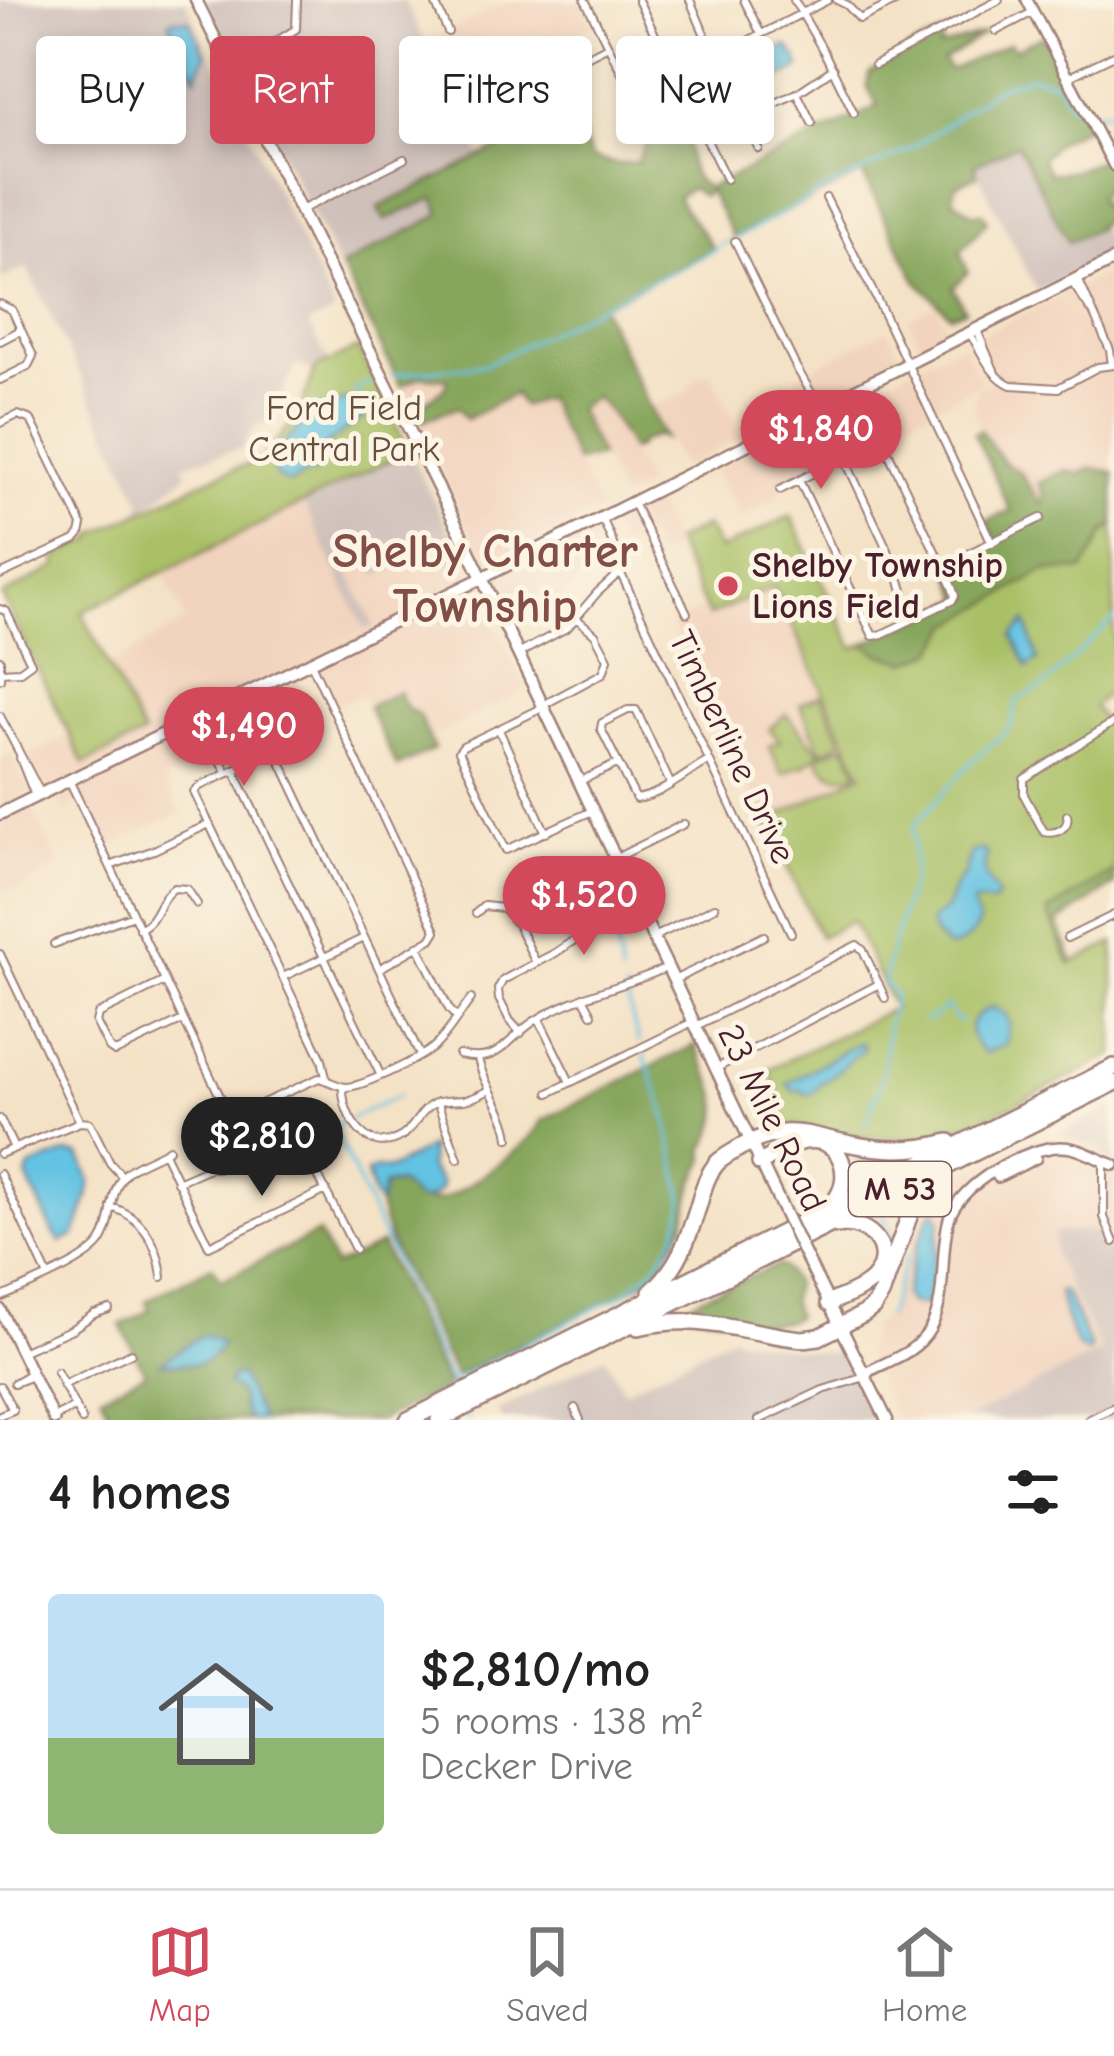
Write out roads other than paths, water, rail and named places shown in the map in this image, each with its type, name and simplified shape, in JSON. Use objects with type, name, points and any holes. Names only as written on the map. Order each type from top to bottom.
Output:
[{"type":"highway","name":"M 53","points":[[408,1420],[1114,1067]]},
{"type":"highway","name":"M 53","points":[[439,1420],[804,1243],[1114,1083]]},
{"type":"highway","points":[[608,1319],[641,1300],[667,1277],[685,1248],[711,1172],[728,1154],[750,1142],[790,1132],[908,1149],[952,1141],[1000,1123]]},
{"type":"highway","points":[[760,1163],[808,1141],[832,1148],[840,1158],[845,1183],[836,1201],[812,1217]]},
{"type":"highway","points":[[588,1345],[641,1326],[678,1320],[803,1340],[840,1327],[876,1304],[906,1222],[924,1191],[945,1172],[994,1143]]},
{"type":"highway","points":[[804,1243],[837,1225],[852,1223],[868,1230],[880,1247],[874,1278],[829,1303]]},
{"type":"main road","name":"23 Mile Road","points":[[196,0],[214,36]]},
{"type":"main road","name":"23 Mile Road","points":[[268,144],[887,1420]]},
{"type":"main road","points":[[0,814],[1114,260]]},
{"type":"street","points":[[285,36],[296,29],[297,0]]},
{"type":"street","points":[[585,0],[616,61]]},
{"type":"street","points":[[638,0],[656,36]]},
{"type":"street","points":[[690,0],[705,36]]},
{"type":"street","points":[[744,0],[761,34]]},
{"type":"street","points":[[794,0],[854,113]]},
{"type":"street","points":[[757,36],[828,0]]},
{"type":"street","points":[[837,0],[860,20],[899,0]]},
{"type":"street","points":[[875,65],[1000,0]]},
{"type":"street","points":[[1027,0],[1114,166]]},
{"type":"street","points":[[438,2],[448,32]]},
{"type":"street","points":[[995,31],[1033,12]]},
{"type":"street","points":[[592,54],[608,46]]},
{"type":"street","points":[[1067,78],[1114,55]]},
{"type":"street","points":[[774,104],[832,69]]},
{"type":"street","points":[[797,93],[812,123]]},
{"type":"street","points":[[709,144],[726,178]]},
{"type":"street","points":[[756,144],[759,149]]},
{"type":"street","points":[[301,210],[404,159]]},
{"type":"street","points":[[826,198],[992,543]]},
{"type":"street","points":[[735,241],[842,453],[916,617]]},
{"type":"street","points":[[972,330],[994,373],[1011,385],[1058,388],[1098,367],[1113,365],[1074,279]]},
{"type":"street","points":[[0,304],[10,308],[32,352],[32,362],[0,380]]},
{"type":"street","points":[[0,341],[21,330]]},
{"type":"street","points":[[0,423],[15,416],[31,421],[80,517],[82,530],[73,541],[0,575]]},
{"type":"street","points":[[780,490],[878,434],[955,598],[874,637],[799,480]]},
{"type":"street","points":[[632,502],[687,614]]},
{"type":"street","name":"Timberline Drive","points":[[602,517],[620,572],[790,933]]},
{"type":"street","points":[[943,566],[1041,518]]},
{"type":"street","points":[[518,654],[560,633],[620,572]]},
{"type":"street","points":[[0,609],[6,611],[31,663],[20,671],[0,674],[0,661]]},
{"type":"street","points":[[577,619],[601,642],[608,659],[600,676],[459,749],[506,850],[592,811]]},
{"type":"street","points":[[310,663],[436,934],[380,969]]},
{"type":"street","points":[[671,785],[635,709],[604,722],[601,726],[636,799],[671,785],[710,761]]},
{"type":"street","points":[[0,716],[38,795]]},
{"type":"street","points":[[199,717],[380,1075]]},
{"type":"street","points":[[1067,815],[1064,827],[1044,832],[1024,795],[1024,779],[1114,722]]},
{"type":"street","points":[[499,730],[546,832]]},
{"type":"street","points":[[326,1078],[322,1059],[194,791],[275,753],[420,1055]]},
{"type":"street","points":[[578,782],[617,764]]},
{"type":"street","points":[[69,780],[239,1136]]},
{"type":"street","points":[[110,866],[209,824]]},
{"type":"street","points":[[615,859],[684,824]]},
{"type":"street","points":[[139,929],[152,921],[163,897],[174,888],[188,889],[197,904]]},
{"type":"street","points":[[476,913],[484,906],[503,908],[536,963]]},
{"type":"street","points":[[652,938],[715,907]]},
{"type":"street","points":[[520,1033],[498,993],[500,983],[638,908]]},
{"type":"street","points":[[1068,938],[1114,914]]},
{"type":"street","points":[[54,944],[133,915]]},
{"type":"street","points":[[673,981],[764,936]]},
{"type":"street","points":[[284,977],[364,938]]},
{"type":"street","points":[[549,1093],[856,945],[863,950],[885,998]]},
{"type":"street","points":[[418,946],[457,1017]]},
{"type":"street","points":[[0,953],[80,1122]]},
{"type":"street","points":[[459,1055],[478,1058],[502,1050],[539,1018],[667,968]]},
{"type":"street","points":[[165,981],[96,1016],[109,1048],[113,1052],[183,1019]]},
{"type":"street","points":[[715,1069],[879,984]]},
{"type":"street","points":[[583,997],[592,1014]]},
{"type":"street","points":[[263,1103],[326,1078],[343,1087],[360,1084],[420,1055],[439,1042],[471,999]]},
{"type":"street","points":[[539,1018],[570,1082]]},
{"type":"street","points":[[478,1058],[509,1138]]},
{"type":"street","points":[[343,1087],[351,1121],[373,1140],[385,1141],[404,1135],[437,1102],[468,1100],[490,1090]]},
{"type":"street","points":[[437,1102],[458,1159]]},
{"type":"street","points":[[0,1119],[14,1148]]},
{"type":"street","points":[[0,1154],[80,1122],[90,1123],[110,1163],[123,1177]]},
{"type":"street","points":[[177,1182],[209,1168],[253,1166],[301,1142],[355,1249]]},
{"type":"street","points":[[0,1298],[98,1245],[123,1177],[166,1151],[209,1246],[326,1190]]},
{"type":"street","points":[[759,1420],[915,1355],[940,1321],[953,1228],[964,1201],[986,1183],[1043,1152],[1083,1154],[1109,1163],[1104,1216],[1114,1242]]},
{"type":"street","points":[[0,1174],[48,1274]]},
{"type":"street","points":[[111,1207],[130,1213],[142,1225],[161,1264],[162,1277]]},
{"type":"street","points":[[0,1309],[52,1417],[74,1406]]},
{"type":"street","points":[[22,1354],[110,1309]]},
{"type":"street","points":[[63,1385],[130,1353]]},
{"type":"street","points":[[56,1372],[82,1420]]},
{"type":"street","points":[[0,1415],[13,1410],[1,1387],[32,1374]]},
{"type":"street","points":[[1088,1420],[1114,1407]]},
{"type":"street","points":[[574,1408],[580,1420]]},
{"type":"water","points":[[189,20],[206,55],[196,76],[186,56],[186,36],[176,36],[169,22]]},
{"type":"water","points":[[787,46],[800,68],[774,81],[774,53]]},
{"type":"water","points":[[342,401],[362,405],[364,417],[326,445],[314,473],[291,483],[280,478],[271,461],[305,417]]},
{"type":"water","points":[[1026,622],[1038,660],[1028,667],[1013,636]]},
{"type":"water","points":[[976,850],[987,854],[986,876],[998,896],[993,903],[975,902],[977,927],[962,943],[948,948],[937,938],[932,921],[948,905]]},
{"type":"water","points":[[993,1007],[1006,1015],[1006,1045],[984,1053],[970,1027]]},
{"type":"water","points":[[858,1043],[863,1050],[815,1091],[793,1091],[787,1084]]},
{"type":"water","points":[[430,1147],[429,1168],[441,1183],[440,1191],[417,1200],[399,1183],[384,1185],[379,1205],[367,1173],[390,1169]]},
{"type":"water","points":[[67,1153],[80,1155],[91,1180],[75,1235],[61,1242],[27,1177],[30,1167]]},
{"type":"water","points":[[936,1210],[940,1219],[930,1297],[925,1305],[910,1304],[904,1296],[916,1248]]},
{"type":"water","points":[[1062,1291],[1091,1348],[1087,1352],[1079,1348],[1070,1330]]},
{"type":"water","points":[[200,1336],[222,1344],[209,1359],[196,1364],[161,1363]]},
{"type":"water","points":[[239,1375],[262,1420],[249,1420],[238,1392],[227,1384]]},
{"type":"waterway","points":[[736,238],[914,147],[998,87],[1032,76],[1058,83],[1065,99],[1081,112]]},
{"type":"waterway","points":[[1092,112],[1114,112]]},
{"type":"waterway","points":[[392,375],[487,364],[730,240]]},
{"type":"waterway","points":[[354,407],[356,389],[374,383]]},
{"type":"waterway","points":[[1020,699],[1044,686],[1114,619]]},
{"type":"waterway","points":[[889,958],[914,873],[914,826],[972,761],[1010,728],[1017,700]]},
{"type":"waterway","points":[[615,929],[621,975]]},
{"type":"waterway","points":[[866,1123],[883,1072],[895,995],[884,983],[888,961]]},
{"type":"waterway","points":[[625,991],[639,1042]]},
{"type":"waterway","points":[[924,1020],[948,1006],[961,1022]]},
{"type":"waterway","points":[[451,1381],[625,1293],[667,1250],[684,1202],[665,1111],[644,1055]]},
{"type":"waterway","points":[[352,1118],[399,1095]]},
{"type":"waterway","points":[[348,1120],[333,1127],[453,1388]]},
{"type":"waterway","points":[[856,1153],[866,1183]]},
{"type":"waterway","points":[[880,1210],[894,1238]]},
{"type":"waterway","points":[[887,1317],[907,1255]]},
{"type":"waterway","points":[[466,1415],[468,1420]]},
{"type":"place","name":"Shelby Township Lions Field","points":[[728,586]]},
{"type":"district","name":"Shelby Charter Township","points":[[485,578]]},
{"type":"park label","name":"Ford Field Central Park","points":[[344,428]]}]
